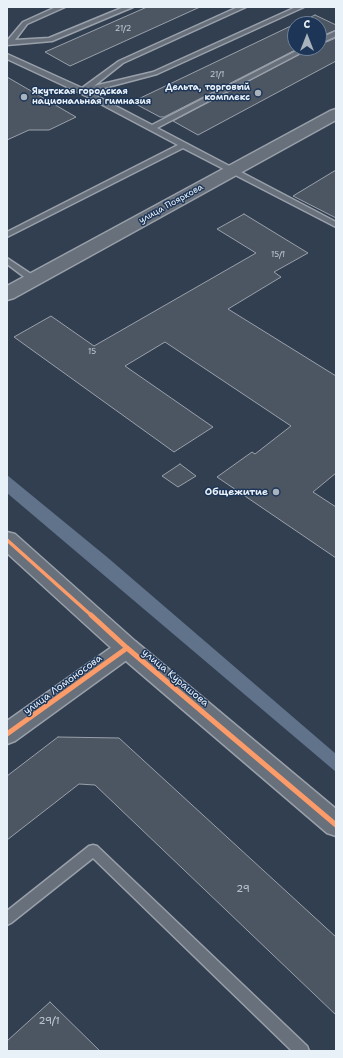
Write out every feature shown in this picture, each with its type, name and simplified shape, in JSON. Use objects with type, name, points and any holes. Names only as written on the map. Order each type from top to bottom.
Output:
[{"type":"main road","name":"улица Пояркова","points":[[7,294],[336,114]]},
{"type":"main road","name":"улица Курашова","points":[[7,540],[127,648],[336,825]]},
{"type":"street","name":"улица Ломоносова","points":[[7,734],[127,648]]},
{"type":"lane","points":[[8,42],[24,23],[62,7]]},
{"type":"lane","points":[[8,42],[50,40],[130,7]]},
{"type":"lane","points":[[83,91],[121,62],[243,7]]},
{"type":"lane","points":[[83,91],[155,73],[301,7]]},
{"type":"lane","points":[[327,38],[336,33]]},
{"type":"lane","points":[[7,56],[83,91],[231,171],[336,225]]},
{"type":"lane","points":[[152,128],[292,56]]},
{"type":"lane","points":[[7,235],[184,145]]},
{"type":"lane","points":[[7,260],[34,280]]},
{"type":"lane","points":[[7,919],[93,850],[302,1051]]},
{"type":"water","points":[[7,475],[107,557],[336,754],[336,772],[7,493]]},
{"type":"building","points":[[147,7],[200,7],[70,66],[45,52]]},
{"type":"building","points":[[327,21],[336,25],[336,30],[327,34]]},
{"type":"building","points":[[287,28],[287,54],[164,117],[160,117],[132,102]]},
{"type":"building","name":"Дельта, торговый комплекс","points":[[336,38],[336,61],[198,135],[173,121],[296,56],[327,56],[327,42]]},
{"type":"building","name":"Якутская городская национальная гимназия","points":[[7,77],[76,117],[49,130],[29,130],[7,140]]},
{"type":"building","points":[[336,170],[336,218],[293,196]]},
{"type":"building","points":[[244,214],[308,253],[274,272],[281,277],[228,309],[336,376],[336,473],[313,492],[336,507],[336,558],[217,477],[252,452],[255,454],[291,426],[165,342],[125,366],[213,427],[174,452],[14,337],[51,316],[94,346],[256,253],[217,229]]},
{"type":"building","points":[[180,464],[196,476],[178,487],[162,476]]},
{"type":"building","points":[[58,737],[119,738],[336,937],[336,1015],[95,785],[79,784],[7,840],[7,776]]},
{"type":"building","points":[[50,1002],[100,1051],[7,1051],[7,1041]]},
{"type":"cycle path","points":[[7,540],[127,648],[336,825]]},
{"type":"cycle path","points":[[7,734],[127,648]]},
{"type":"place","name":"Дельта, торговый комплекс","points":[[258,93]]},
{"type":"place","name":"Якутская городская национальная гимназия","points":[[24,97]]},
{"type":"place","name":"Общежитие","points":[[276,492]]}]
